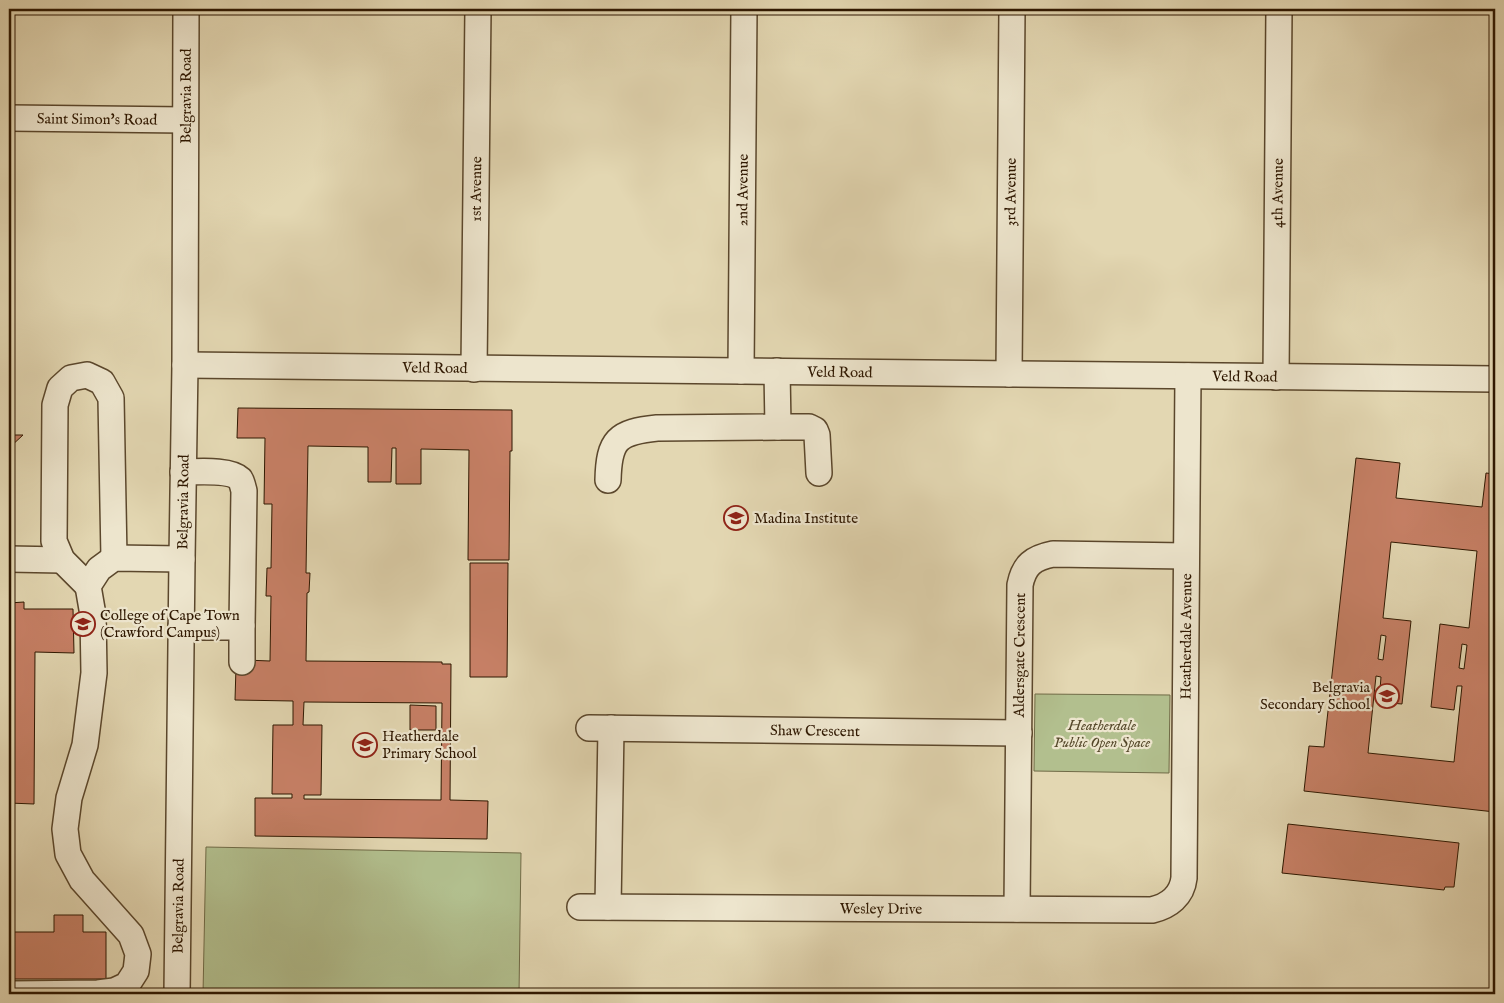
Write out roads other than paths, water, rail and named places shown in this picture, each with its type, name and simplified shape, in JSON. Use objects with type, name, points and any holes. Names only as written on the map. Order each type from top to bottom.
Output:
[{"type":"street","name":"Belgravia Road","points":[[177,994],[186,365],[186,9]]},
{"type":"street","name":"1st Avenue","points":[[474,368],[478,9]]},
{"type":"street","name":"2nd Avenue","points":[[742,371],[744,9]]},
{"type":"street","name":"3rd Avenue","points":[[1008,374],[1012,9]]},
{"type":"street","name":"4th Avenue","points":[[1276,376],[1279,9]]},
{"type":"street","name":"Saint Simon's Road","points":[[9,118],[186,120]]},
{"type":"street","name":"Veld Road","points":[[186,365],[1495,379]]},
{"type":"street","points":[[777,371],[778,427]]},
{"type":"street","points":[[14,994],[98,993],[114,991],[127,985],[136,971],[138,954],[131,935],[82,880],[68,854],[65,829],[69,798],[85,744],[94,672],[94,615],[88,586],[62,560],[54,541],[55,405],[60,388],[71,378],[87,375],[102,382],[111,398],[114,558]]},
{"type":"street","name":"Heatherdale Avenue","points":[[1177,896],[1183,885],[1184,878],[1188,376]]},
{"type":"street","points":[[608,480],[609,458],[614,444],[624,436],[640,430],[657,428],[809,427],[815,430],[817,435],[819,473]]},
{"type":"street","points":[[183,472],[227,473],[241,480],[244,491],[242,662]]},
{"type":"street","name":"Aldersgate Crescent","points":[[1017,909],[1020,585],[1022,576],[1033,560],[1053,554],[1186,556]]},
{"type":"street","points":[[88,586],[99,569],[114,558],[182,559]]},
{"type":"street","points":[[9,559],[62,560]]},
{"type":"street","points":[[181,627],[242,626]]},
{"type":"street","name":"Shaw Crescent","points":[[608,907],[600,728],[1019,733]]},
{"type":"street","name":"Wesley Drive","points":[[580,907],[1152,910],[1167,905],[1177,896]]},
{"type":"place","name":"Madina Institute","points":[[736,518]]},
{"type":"place","name":"College of Cape Town (Crawford Campus)","points":[[83,624]]},
{"type":"place","name":"Belgravia Secondary School","points":[[1387,696]]},
{"type":"place","name":"Heatherdale Primary School","points":[[365,745]]},
{"type":"park label","name":"Heatherdale Public Open Space","points":[[1102,734]]}]
